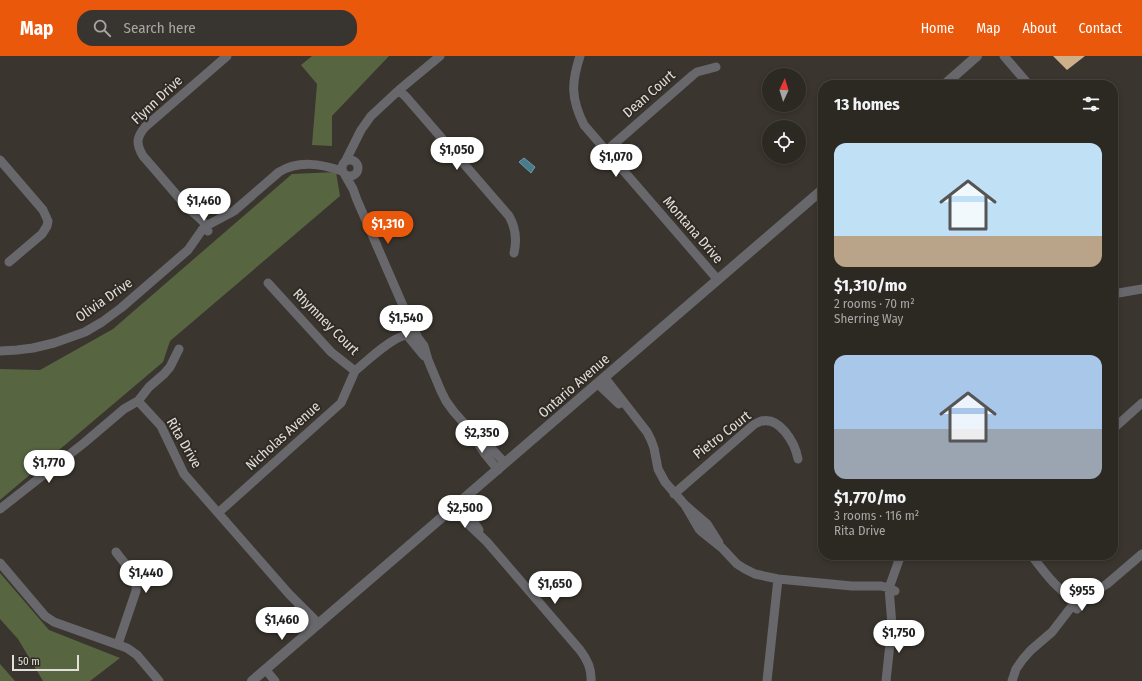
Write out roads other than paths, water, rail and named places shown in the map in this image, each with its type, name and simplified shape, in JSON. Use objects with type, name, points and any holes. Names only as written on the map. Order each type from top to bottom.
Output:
[{"type":"street","name":"Flynn Drive","points":[[205,229],[201,219],[189,209],[143,156],[138,145],[138,137],[145,127],[227,56]]},
{"type":"street","points":[[440,56],[399,90],[366,122],[354,145],[348,167],[352,189],[356,200],[404,308],[411,318],[411,336],[424,346],[428,360],[446,401],[471,431],[491,448],[501,467]]},
{"type":"street","name":"Montana Drive","points":[[580,56],[574,79],[574,98],[584,125],[718,280]]},
{"type":"street","points":[[950,80],[977,56]]},
{"type":"street","points":[[1004,56],[1025,80]]},
{"type":"street","name":"Dean Court","points":[[606,151],[693,74],[716,67]]},
{"type":"street","points":[[399,90],[509,216],[515,228],[516,241],[514,253]]},
{"type":"street","points":[[0,160],[43,210],[48,221],[42,234],[9,262]]},
{"type":"street","name":"Olivia Drive","points":[[0,350],[17,350],[47,345],[71,338],[102,322],[121,308],[188,250],[200,243],[205,229],[226,222],[234,210],[279,172],[286,168],[300,164],[348,167]]},
{"type":"street","name":"Ontario Avenue","points":[[260,677],[316,626],[818,193]]},
{"type":"street","name":"Rhymney Court","points":[[268,282],[331,352],[355,371],[384,347],[402,343],[411,336]]},
{"type":"street","points":[[1118,293],[1142,289]]},
{"type":"street","points":[[0,509],[84,443],[124,409],[138,401],[149,387],[170,367],[179,349]]},
{"type":"street","name":"Nicholas Avenue","points":[[218,513],[341,403],[355,371]]},
{"type":"street","points":[[602,381],[646,432],[654,448],[658,469],[665,482],[685,505],[699,529],[722,548],[737,564],[756,574],[778,579],[852,586],[880,592],[891,591]]},
{"type":"street","name":"Rita Drive","points":[[138,401],[161,426],[184,474],[316,626]]},
{"type":"street","points":[[1118,425],[1142,403]]},
{"type":"street","name":"Pietro Court","points":[[674,494],[750,427],[758,422],[769,421],[780,426],[794,446],[798,459]]},
{"type":"street","points":[[456,506],[470,516],[487,542],[580,650],[585,657],[590,670],[591,681]]},
{"type":"street","points":[[116,552],[133,576],[137,586],[118,644]]},
{"type":"street","points":[[1012,681],[1016,669],[1023,659],[1052,632],[1068,622],[1075,606],[1092,601],[1107,584],[1142,554]]},
{"type":"street","points":[[886,681],[892,625],[896,609],[891,591],[899,577],[899,560]]},
{"type":"street","points":[[1035,560],[1059,588],[1063,596],[1075,606]]},
{"type":"street","points":[[0,563],[50,620],[118,644],[132,651],[159,681]]},
{"type":"street","points":[[767,681],[778,579]]},
{"type":"street","points":[[260,677],[275,681]]},
{"type":"water","points":[[524,158],[535,167],[531,173],[519,162]]}]
